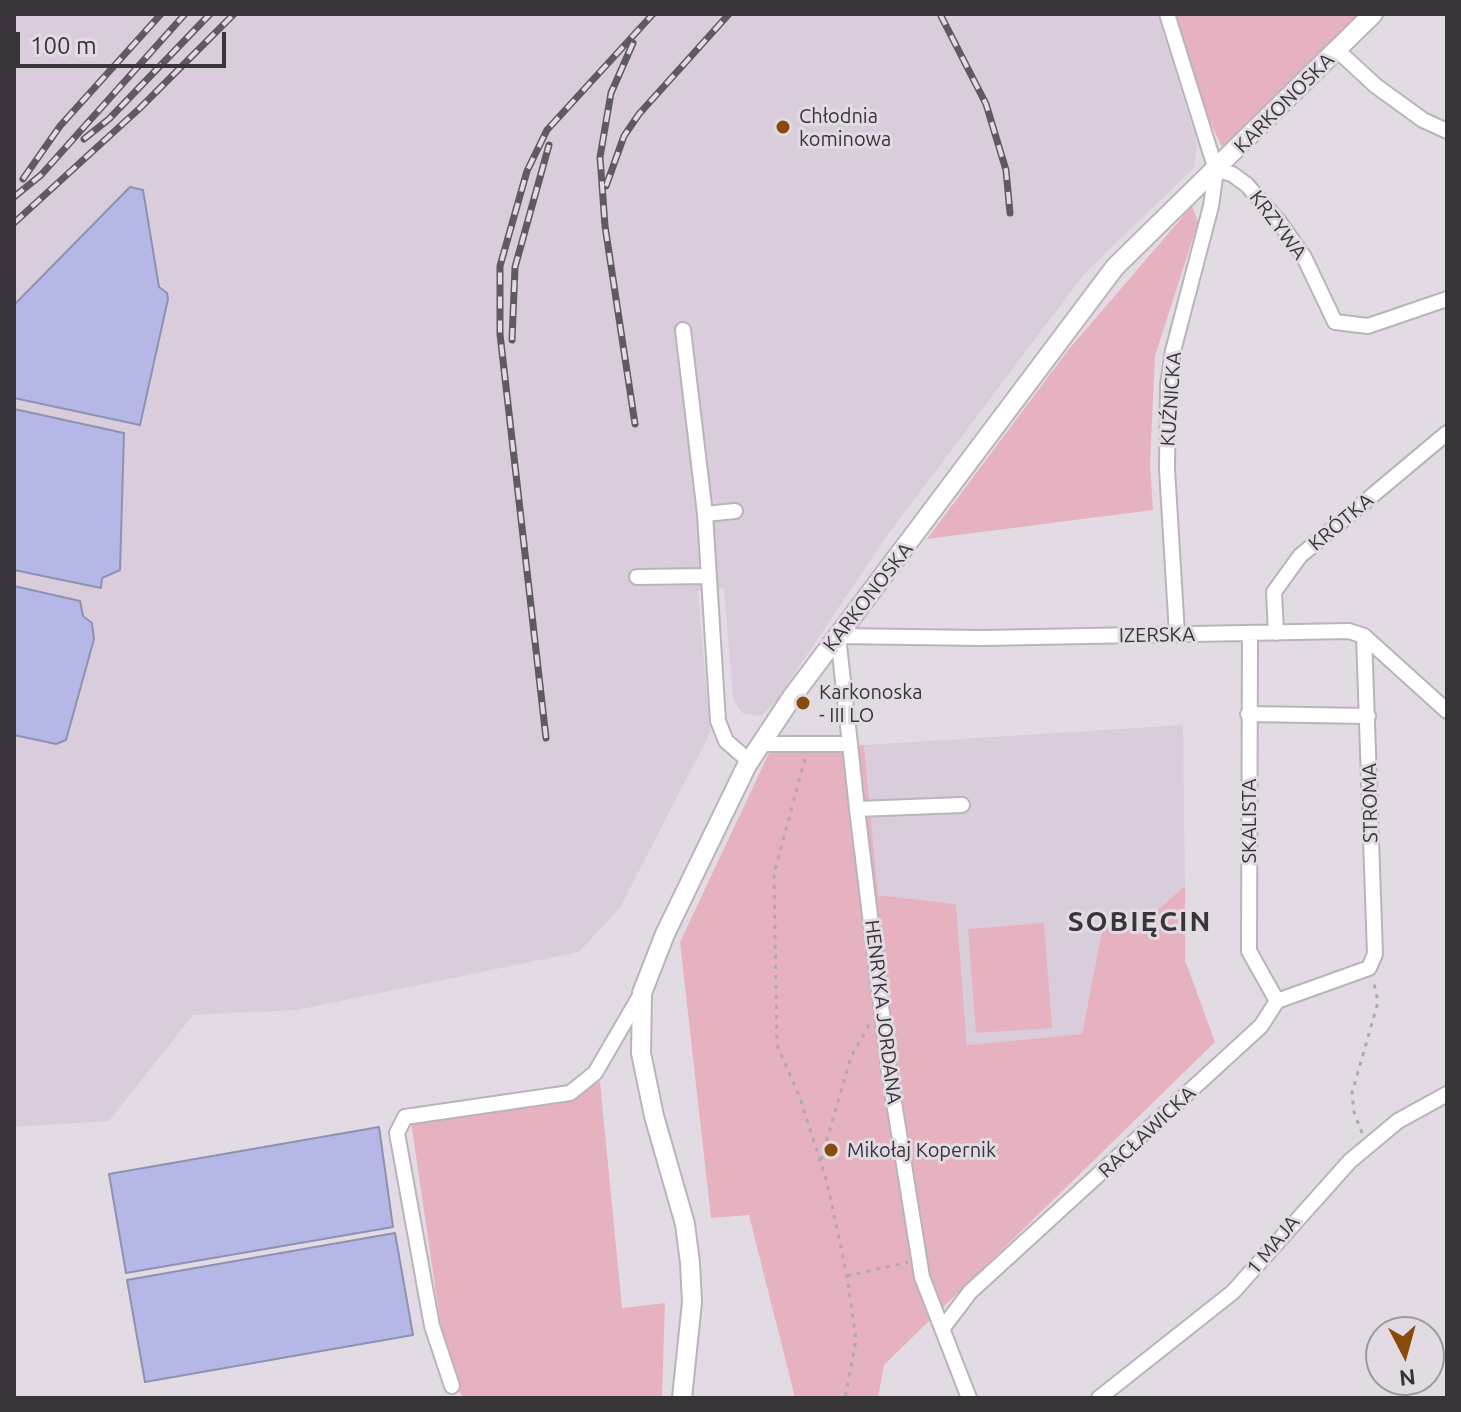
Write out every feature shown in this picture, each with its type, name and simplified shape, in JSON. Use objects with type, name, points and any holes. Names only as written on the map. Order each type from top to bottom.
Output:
[{"type":"main road","name":"KARKONOSKA","points":[[682,1398],[692,1302],[690,1263],[685,1224],[654,1116],[641,1053],[642,993],[665,934],[749,761],[838,636],[1115,267],[1373,14]]},
{"type":"street","points":[[1167,14],[1216,170]]},
{"type":"street","points":[[1337,50],[1376,86],[1423,120],[1447,131]]},
{"type":"street","name":"KRZYWA","points":[[1216,170],[1232,174],[1247,185],[1280,223],[1304,257],[1335,322],[1368,326],[1447,299]]},
{"type":"street","name":"KUŹNICKA","points":[[1177,634],[1167,469],[1168,385],[1173,351],[1211,206],[1216,170]]},
{"type":"street","points":[[683,330],[705,514],[718,721],[726,741],[749,761]]},
{"type":"street","name":"KRÓTKA","points":[[1276,633],[1274,592],[1300,556],[1447,433]]},
{"type":"street","points":[[705,514],[735,511]]},
{"type":"street","points":[[637,577],[707,576]]},
{"type":"street","name":"IZERSKA","points":[[838,636],[967,638],[1349,631],[1364,636]]},
{"type":"street","name":"SKALISTA","points":[[1250,634],[1249,951],[1277,1001]]},
{"type":"street","name":"HENRYKA JORDANA","points":[[838,636],[881,1004],[920,1260],[969,1398]]},
{"type":"street","points":[[1364,636],[1447,711]]},
{"type":"street","name":"STROMA","points":[[1277,1001],[1369,968],[1375,954],[1364,636]]},
{"type":"street","points":[[1248,714],[1368,716]]},
{"type":"street","points":[[760,744],[850,744]]},
{"type":"street","points":[[857,809],[962,805]]},
{"type":"street","points":[[452,1386],[432,1326],[397,1133],[405,1117],[570,1093],[595,1073],[642,993]]},
{"type":"street","name":"RACŁAWICKA","points":[[942,1329],[970,1292],[1261,1026],[1277,1001]]},
{"type":"street","name":"1 MAJA","points":[[1106,1395],[1233,1292],[1350,1161],[1398,1121],[1447,1094]]},
{"type":"path","points":[[809,744],[774,874],[773,975],[777,1045],[800,1098],[820,1161],[847,1276],[856,1340],[845,1398]]},
{"type":"path","points":[[1362,1133],[1352,1093],[1372,1032],[1378,1002],[1376,987]]},
{"type":"path","points":[[820,1161],[851,1057],[881,1004]]},
{"type":"path","points":[[847,1276],[920,1260]]},
{"type":"shaded area","points":[[14,14],[1157,14],[1197,142],[1194,168],[1085,273],[886,537],[776,701],[761,716],[742,713],[733,699],[724,588],[698,591],[710,733],[620,908],[579,952],[297,1010],[193,1015],[109,1121],[14,1127]]},
{"type":"shaded area","points":[[1170,14],[1363,14],[1223,149],[1202,105]]},
{"type":"shaded area","points":[[1192,206],[1198,222],[1155,356],[1150,463],[1153,510],[927,539],[1069,349]]},
{"type":"shaded area","points":[[1183,725],[1185,886],[1155,912],[1103,925],[1082,1034],[967,1045],[956,904],[878,895],[864,745]]},
{"type":"shaded area","points":[[864,745],[878,895],[956,904],[967,1045],[1082,1034],[1103,925],[1155,912],[1185,886],[1185,960],[1215,1042],[884,1365],[878,1398],[795,1398],[749,1215],[711,1218],[680,942],[770,751]]},
{"type":"shaded area","points":[[1044,923],[1052,1028],[976,1033],[968,929]]},
{"type":"shaded area","points":[[600,1082],[622,1308],[665,1303],[662,1398],[463,1398],[447,1368],[409,1108]]},
{"type":"water","points":[[130,187],[143,190],[159,287],[167,293],[168,299],[140,425],[14,398],[14,305]]},
{"type":"water","points":[[14,409],[124,433],[120,570],[102,578],[101,588],[14,570]]},
{"type":"water","points":[[14,586],[80,601],[83,616],[92,623],[94,639],[66,740],[56,744],[14,735]]},
{"type":"water","points":[[379,1127],[393,1227],[126,1273],[109,1174]]},
{"type":"water","points":[[395,1233],[413,1335],[145,1382],[127,1280]]},
{"type":"railway","points":[[23,179],[60,126],[161,14]]},
{"type":"railway","points":[[14,197],[41,175],[185,14]]},
{"type":"railway","points":[[84,139],[109,119],[210,14]]},
{"type":"railway","points":[[14,223],[140,108],[234,14]]},
{"type":"railway","points":[[546,738],[500,334],[500,266],[527,171],[547,130],[653,14]]},
{"type":"railway","points":[[606,186],[624,136],[639,114],[729,14]]},
{"type":"railway","points":[[940,14],[986,104],[1006,170],[1010,213]]},
{"type":"railway","points":[[633,43],[611,93],[600,157],[605,226],[635,424]]},
{"type":"railway","points":[[512,340],[515,267],[549,145]]},
{"type":"place","name":"Chłodnia kominowa","points":[[783,127]]},
{"type":"place","name":"Karkonoska - III LO","points":[[803,703]]},
{"type":"place","name":"Mikołaj Kopernik","points":[[831,1150]]},
{"type":"district","name":"SOBIĘCIN","points":[[1140,922]]}]
